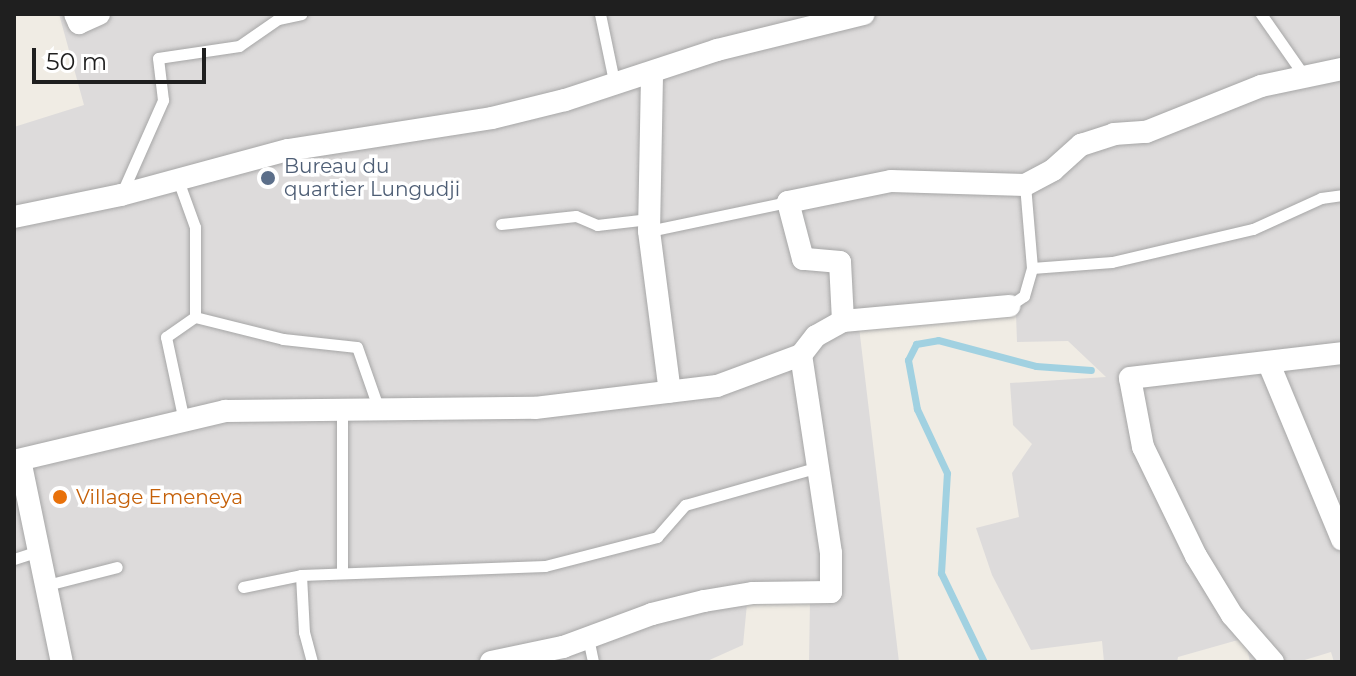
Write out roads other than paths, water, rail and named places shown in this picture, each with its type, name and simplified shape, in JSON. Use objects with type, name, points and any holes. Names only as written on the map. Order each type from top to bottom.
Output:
[{"type":"street","points":[[75,14],[79,23],[99,14]]},
{"type":"street","points":[[14,217],[121,195],[288,150],[492,118],[652,76],[717,50],[819,21],[864,14]]},
{"type":"street","points":[[843,321],[840,262],[803,259],[788,202],[891,181],[1025,185],[1053,170],[1081,145],[1114,134],[1146,132],[1261,86],[1342,69]]},
{"type":"street","points":[[652,76],[649,225],[670,392]]},
{"type":"street","points":[[62,662],[17,461],[225,411],[342,406],[535,408],[717,386],[801,355],[816,336],[843,321],[1009,306]]},
{"type":"street","points":[[1273,662],[1232,615],[1196,556],[1143,447],[1130,378],[1342,353]]},
{"type":"street","points":[[491,662],[588,638],[704,601],[753,593],[831,592],[831,553],[801,355]]},
{"type":"street","points":[[1269,364],[1341,531]]},
{"type":"lane","points":[[121,195],[163,100],[158,58],[239,46],[278,19],[301,14]]},
{"type":"lane","points":[[600,14],[615,86]]},
{"type":"lane","points":[[1261,14],[1305,77]]},
{"type":"lane","points":[[178,180],[195,227],[195,317]]},
{"type":"lane","points":[[1009,306],[1024,296],[1032,268],[1025,185]]},
{"type":"lane","points":[[1032,268],[1112,262],[1225,236],[1342,195]]},
{"type":"lane","points":[[501,224],[576,216],[597,225],[649,225],[788,202]]},
{"type":"lane","points":[[184,421],[166,337],[195,317],[283,339],[357,347],[378,407]]},
{"type":"lane","points":[[342,406],[342,573]]},
{"type":"lane","points":[[243,587],[301,575],[545,566],[657,537],[685,505],[818,467]]},
{"type":"lane","points":[[14,559],[38,551]]},
{"type":"lane","points":[[47,585],[117,567]]},
{"type":"lane","points":[[301,575],[304,632],[312,662]]},
{"type":"lane","points":[[588,638],[593,662]]},
{"type":"waterway","points":[[984,662],[941,573],[947,473],[917,409],[908,360],[916,344],[938,340],[1036,366],[1091,370]]},
{"type":"place","name":"Bureau du quartier Lungudji","points":[[268,178]]},
{"type":"place","name":"Village Emeneya","points":[[60,497]]}]
